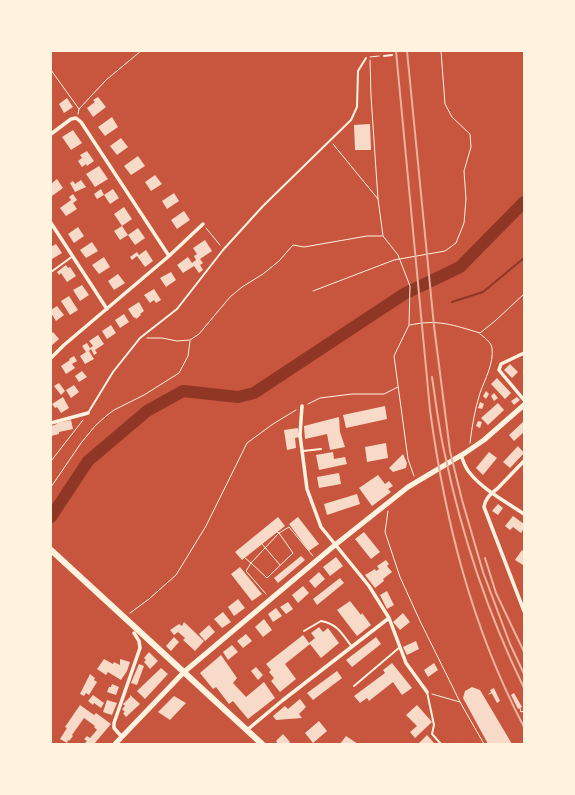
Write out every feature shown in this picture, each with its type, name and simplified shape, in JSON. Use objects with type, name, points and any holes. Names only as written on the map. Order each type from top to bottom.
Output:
[{"type":"main road","points":[[115,744],[184,672],[335,545],[416,482],[472,448],[524,405]]},
{"type":"main road","points":[[51,550],[262,744]]},
{"type":"street","points":[[51,134],[71,119],[76,118],[81,122],[169,256]]},
{"type":"street","points":[[51,223],[107,309]]},
{"type":"street","points":[[51,358],[169,256],[203,224]]},
{"type":"street","points":[[524,353],[501,364],[499,370],[524,400]]},
{"type":"street","points":[[302,406],[300,435],[307,488],[321,527],[369,586],[389,618],[406,663],[427,692]]},
{"type":"street","points":[[51,423],[88,413]]},
{"type":"street","points":[[461,455],[468,471],[492,492],[524,514]]},
{"type":"street","points":[[524,461],[497,489],[492,492],[485,502],[484,507],[524,611]]},
{"type":"street","points":[[247,730],[282,700],[389,618]]},
{"type":"street","points":[[122,737],[114,728],[114,723],[140,648],[139,641],[134,633]]},
{"type":"lane","points":[[384,56],[392,54]]},
{"type":"lane","points":[[88,413],[113,372],[140,338],[177,309],[224,250],[262,206],[351,120],[357,107],[358,71],[366,58]]},
{"type":"lane","points":[[51,272],[73,256]]},
{"type":"lane","points":[[302,451],[321,449]]},
{"type":"lane","points":[[304,631],[321,621],[328,622],[336,626],[352,647]]},
{"type":"lane","points":[[354,686],[400,647]]},
{"type":"lane","points":[[427,692],[434,725],[432,734],[440,744]]},
{"type":"path","points":[[76,118],[79,109],[106,80],[141,51]]},
{"type":"path","points":[[313,291],[399,259],[445,251],[456,243],[464,223],[466,199],[464,171],[471,147],[470,134],[452,117],[444,104],[441,51]]},
{"type":"path","points":[[366,58],[384,56]]},
{"type":"path","points":[[370,57],[371,96],[382,236],[398,255],[410,286],[409,325],[394,356],[408,459],[416,482]]},
{"type":"path","points":[[51,70],[79,109]]},
{"type":"path","points":[[330,140],[378,199]]},
{"type":"path","points":[[203,224],[224,250]]},
{"type":"path","points":[[140,338],[162,338],[177,341],[190,340],[199,334],[230,296],[263,274],[279,261],[293,245],[304,247],[368,236],[382,236]]},
{"type":"path","points":[[480,333],[524,294]]},
{"type":"path","points":[[409,325],[422,322],[447,323],[480,333],[491,345],[492,350],[487,376],[480,392],[470,442],[472,448]]},
{"type":"path","points":[[51,487],[90,432],[106,416],[179,373],[188,356],[190,340]]},
{"type":"path","points":[[127,615],[176,575],[206,526],[247,443],[273,424],[302,406],[312,403],[320,398],[352,394],[384,394],[398,387]]},
{"type":"path","points":[[51,461],[88,413]]},
{"type":"path","points":[[389,502],[385,532],[400,576],[420,621],[460,702],[484,744]]},
{"type":"path","points":[[270,599],[246,571],[251,563],[278,532],[289,527],[317,561]]},
{"type":"path","points":[[246,558],[267,578],[293,553],[278,532]]},
{"type":"path","points":[[262,544],[280,566]]},
{"type":"path","points":[[427,692],[460,702]]},
{"type":"path","points":[[489,694],[493,692]]},
{"type":"path","points":[[520,708],[520,713],[524,711]]},
{"type":"building","points":[[98,97],[106,107],[93,117],[87,108],[95,102],[93,100]]},
{"type":"building","points":[[67,98],[73,107],[64,113],[59,104]]},
{"type":"building","points":[[112,117],[118,127],[105,136],[98,127]]},
{"type":"building","points":[[370,124],[371,150],[355,150],[354,125]]},
{"type":"building","points":[[73,130],[82,143],[71,150],[62,137]]},
{"type":"building","points":[[121,138],[128,147],[117,155],[110,146]]},
{"type":"building","points":[[87,151],[94,161],[87,166],[86,164],[82,167],[78,161],[82,158],[80,155]]},
{"type":"building","points":[[138,156],[145,166],[131,175],[124,166]]},
{"type":"building","points":[[99,166],[108,179],[95,187],[86,174]]},
{"type":"building","points":[[155,175],[162,184],[151,191],[145,182]]},
{"type":"building","points":[[57,179],[63,188],[52,196],[51,184]]},
{"type":"building","points":[[81,180],[86,187],[75,192],[70,183],[73,181],[75,184]]},
{"type":"building","points":[[101,189],[104,195],[97,199],[94,194]]},
{"type":"building","points":[[113,189],[119,198],[110,204],[104,195]]},
{"type":"building","points":[[174,193],[179,201],[167,209],[162,201]]},
{"type":"building","points":[[73,194],[77,200],[73,203],[77,209],[66,216],[60,208],[71,200],[69,197]]},
{"type":"building","points":[[124,207],[132,219],[122,226],[114,214]]},
{"type":"building","points":[[184,211],[190,220],[177,229],[171,220]]},
{"type":"building","points":[[122,226],[128,235],[120,240],[114,231]]},
{"type":"building","points":[[78,227],[84,236],[74,243],[68,234]]},
{"type":"building","points":[[138,228],[145,238],[135,245],[128,235]]},
{"type":"building","points":[[205,240],[212,251],[200,259],[203,263],[200,265],[203,270],[199,273],[194,266],[183,273],[177,265],[188,257],[192,263],[196,260],[194,256],[197,254],[193,248]]},
{"type":"building","points":[[92,242],[98,251],[86,258],[80,250]]},
{"type":"building","points":[[56,244],[62,253],[52,259],[51,247]]},
{"type":"building","points":[[146,250],[153,261],[145,267],[137,256],[132,260],[130,257],[137,252],[139,255]]},
{"type":"building","points":[[104,257],[110,267],[99,274],[92,265]]},
{"type":"building","points":[[66,265],[68,268],[70,267],[76,276],[67,282],[61,273],[59,275],[57,272]]},
{"type":"building","points":[[171,272],[176,280],[166,287],[160,278]]},
{"type":"building","points":[[118,274],[125,283],[114,290],[108,281]]},
{"type":"building","points":[[82,285],[89,295],[80,301],[73,290]]},
{"type":"building","points":[[154,289],[161,300],[156,303],[154,300],[150,303],[144,295]]},
{"type":"building","points":[[69,296],[78,310],[70,315],[61,301]]},
{"type":"building","points":[[139,302],[144,311],[136,319],[128,309]]},
{"type":"building","points":[[57,306],[64,315],[56,321],[51,313],[51,310]]},
{"type":"building","points":[[124,314],[129,322],[120,328],[115,320]]},
{"type":"building","points":[[111,325],[116,333],[107,339],[102,331]]},
{"type":"building","points":[[53,332],[59,339],[51,346],[51,334]]},
{"type":"building","points":[[98,335],[104,344],[95,350],[97,353],[94,355],[91,349],[89,351],[94,359],[85,364],[80,356],[86,352],[82,346],[87,343],[90,348],[93,346],[89,341]]},
{"type":"building","points":[[74,356],[77,361],[72,364],[75,368],[66,374],[61,366]]},
{"type":"building","points":[[510,364],[518,372],[512,378],[504,370]]},
{"type":"building","points":[[82,371],[87,377],[79,382],[75,376]]},
{"type":"building","points":[[497,378],[511,393],[505,399],[491,384]]},
{"type":"building","points":[[59,383],[65,391],[61,395],[54,386]]},
{"type":"building","points":[[74,385],[79,392],[71,398],[66,390]]},
{"type":"building","points":[[486,391],[489,394],[486,399],[483,396]]},
{"type":"building","points":[[494,393],[498,398],[494,401],[491,396]]},
{"type":"building","points":[[63,397],[69,408],[61,413],[57,407],[55,408],[52,404]]},
{"type":"building","points":[[517,397],[520,400],[514,405],[511,401]]},
{"type":"building","points":[[480,402],[484,404],[482,409],[478,408]]},
{"type":"building","points":[[498,403],[504,410],[488,425],[481,418]]},
{"type":"building","points":[[385,406],[387,419],[346,428],[343,415]]},
{"type":"building","points":[[339,417],[340,432],[345,447],[330,450],[327,434],[305,439],[304,426]]},
{"type":"building","points":[[71,420],[73,429],[59,432],[59,434],[51,436],[51,426]]},
{"type":"building","points":[[478,421],[482,422],[480,428],[476,426]]},
{"type":"building","points":[[524,421],[524,432],[514,441],[509,435]]},
{"type":"building","points":[[298,428],[299,437],[295,438],[296,448],[287,450],[284,430]]},
{"type":"building","points":[[386,443],[388,458],[367,462],[365,447]]},
{"type":"building","points":[[518,446],[524,453],[510,468],[503,462]]},
{"type":"building","points":[[333,452],[334,459],[345,457],[347,464],[319,470],[316,455]]},
{"type":"building","points":[[489,452],[497,458],[483,475],[476,468]]},
{"type":"building","points":[[403,454],[407,463],[406,468],[393,472],[389,468]]},
{"type":"building","points":[[339,473],[341,484],[319,488],[317,477]]},
{"type":"building","points":[[378,475],[385,484],[389,481],[393,486],[388,489],[391,492],[372,506],[359,488]]},
{"type":"building","points":[[357,494],[360,504],[327,515],[324,504]]},
{"type":"building","points":[[498,504],[503,508],[498,515],[492,511]]},
{"type":"building","points":[[513,516],[524,524],[524,528],[521,533],[513,527],[510,530],[505,526]]},
{"type":"building","points":[[278,517],[285,526],[242,560],[235,552]]},
{"type":"building","points":[[298,517],[319,544],[309,551],[289,524]]},
{"type":"building","points":[[364,532],[380,552],[371,559],[355,539]]},
{"type":"building","points":[[522,550],[524,552],[523,565],[515,560]]},
{"type":"building","points":[[301,556],[305,560],[278,583],[274,578]]},
{"type":"building","points":[[336,557],[343,566],[330,576],[323,567]]},
{"type":"building","points":[[386,560],[389,564],[387,566],[392,572],[375,588],[365,575],[375,569],[376,571],[379,569],[377,566]]},
{"type":"building","points":[[240,567],[262,594],[252,601],[231,574]]},
{"type":"building","points":[[319,572],[325,579],[315,588],[309,581]]},
{"type":"building","points":[[340,578],[344,583],[317,605],[313,599]]},
{"type":"building","points":[[303,586],[309,593],[298,603],[292,595]]},
{"type":"building","points":[[387,591],[394,605],[387,609],[380,595]]},
{"type":"building","points":[[238,599],[245,608],[234,616],[228,607]]},
{"type":"building","points":[[350,601],[371,625],[357,636],[337,610]]},
{"type":"building","points":[[288,602],[293,609],[286,614],[280,607]]},
{"type":"building","points":[[276,608],[282,616],[273,622],[268,614]]},
{"type":"building","points":[[223,612],[231,622],[222,628],[214,619]]},
{"type":"building","points":[[403,613],[410,622],[400,630],[393,622]]},
{"type":"building","points":[[264,619],[272,630],[263,637],[255,627]]},
{"type":"building","points":[[184,622],[204,641],[195,651],[183,640],[185,638],[178,632],[174,635],[170,630],[179,624],[182,626]]},
{"type":"building","points":[[209,625],[215,632],[205,641],[199,634]]},
{"type":"building","points":[[319,627],[323,632],[328,628],[339,643],[321,658],[310,644],[285,664],[296,679],[280,692],[271,681],[274,678],[269,672],[271,670],[266,664],[303,635],[309,643],[315,638],[311,633]]},
{"type":"building","points":[[246,634],[252,641],[243,648],[237,641]]},
{"type":"building","points":[[174,637],[179,642],[171,651],[166,646]]},
{"type":"building","points":[[376,637],[381,644],[352,667],[346,660]]},
{"type":"building","points":[[416,641],[419,649],[407,655],[403,647]]},
{"type":"building","points":[[232,645],[238,652],[228,660],[223,652]]},
{"type":"building","points":[[149,652],[158,661],[150,669],[144,662],[146,660],[144,658]]},
{"type":"building","points":[[221,655],[237,678],[233,683],[246,697],[264,682],[275,698],[248,719],[233,701],[229,704],[216,687],[213,689],[200,673]]},
{"type":"building","points":[[104,659],[113,664],[114,662],[120,665],[120,659],[130,662],[127,671],[121,680],[108,672],[106,675],[97,669]]},
{"type":"building","points":[[392,663],[412,688],[402,695],[393,682],[369,701],[367,698],[360,703],[354,696],[385,673],[383,670]]},
{"type":"building","points":[[434,663],[438,670],[428,677],[424,670]]},
{"type":"building","points":[[139,664],[144,666],[137,685],[131,683]]},
{"type":"building","points":[[256,667],[263,675],[258,680],[251,671]]},
{"type":"building","points":[[161,668],[168,674],[145,699],[137,691]]},
{"type":"building","points":[[337,671],[342,678],[313,700],[307,693]]},
{"type":"building","points":[[90,674],[97,682],[89,695],[86,693],[84,696],[80,694]]},
{"type":"building","points":[[112,684],[119,687],[116,695],[107,692]]},
{"type":"building","points":[[472,687],[480,690],[512,744],[488,744],[463,698],[465,691]]},
{"type":"building","points":[[494,688],[500,701],[497,703],[490,690]]},
{"type":"building","points":[[514,693],[522,707],[518,709],[511,695]]},
{"type":"building","points":[[93,695],[104,703],[101,708],[88,701]]},
{"type":"building","points":[[130,695],[140,704],[126,717],[123,713],[125,712],[122,709],[125,706],[123,704],[130,697]]},
{"type":"building","points":[[174,696],[186,703],[170,720],[158,712]]},
{"type":"building","points":[[300,699],[306,707],[299,714],[302,718],[276,720],[273,716],[285,706],[288,709]]},
{"type":"building","points":[[107,700],[117,703],[112,715],[103,712]]},
{"type":"building","points":[[80,705],[94,715],[96,713],[111,724],[94,744],[84,744],[87,741],[84,739],[87,736],[90,738],[97,730],[94,727],[95,726],[84,718],[67,743],[60,739],[67,728],[65,727]]},
{"type":"building","points":[[417,705],[432,722],[415,738],[410,732],[417,726],[406,715]]},
{"type":"building","points":[[319,721],[327,731],[313,743],[305,733]]},
{"type":"building","points":[[283,734],[290,742],[288,744],[278,744],[276,741]]},
{"type":"building","points":[[427,735],[435,744],[418,744]]},
{"type":"building","points":[[346,736],[358,744],[340,744]]},
{"type":"waterway","points":[[51,517],[88,461],[147,411],[183,391],[238,397],[254,393],[404,294],[460,267],[524,202]]},
{"type":"waterway","points":[[452,302],[483,292],[524,258]]},
{"type":"railway","points":[[396,51],[430,410],[436,451],[453,533],[475,612],[489,651],[524,727]]},
{"type":"railway","points":[[407,51],[434,326],[450,451],[462,500],[483,572],[510,644],[524,674]]},
{"type":"railway","points":[[432,377],[439,426],[459,515],[477,574],[499,632],[524,688]]},
{"type":"railway","points":[[485,558],[496,593],[524,652]]}]
